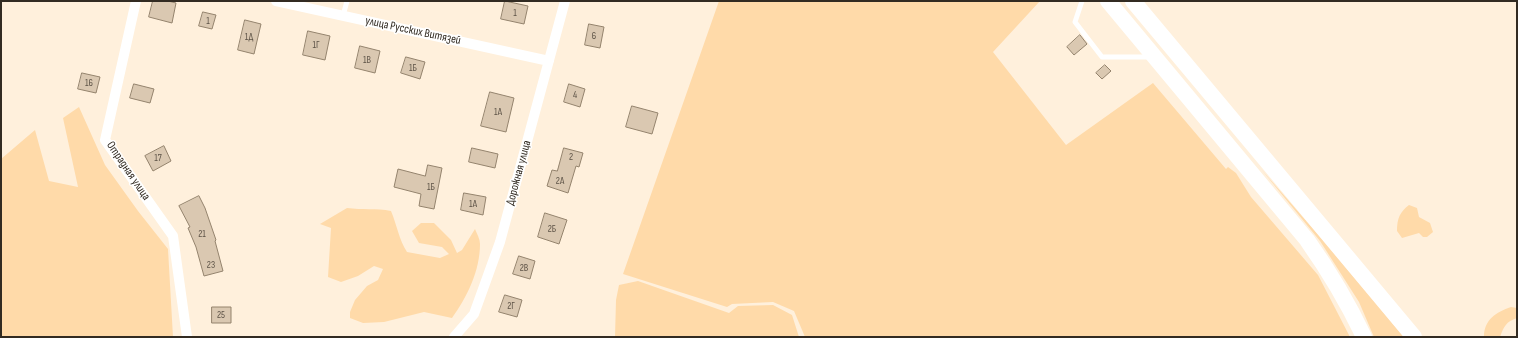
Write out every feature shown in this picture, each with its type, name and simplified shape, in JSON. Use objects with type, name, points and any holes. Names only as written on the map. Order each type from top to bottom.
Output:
[{"type":"highway","points":[[1108,1],[1307,240],[1331,275],[1350,308],[1364,337]]},
{"type":"highway","points":[[1133,1],[1414,337]]},
{"type":"street","name":"Отрадная улица","points":[[136,1],[105,140],[173,236],[187,337]]},
{"type":"street","name":"улица Русских Витязей","points":[[276,1],[549,61]]},
{"type":"street","name":"Дорожная улица","points":[[454,337],[474,314],[500,242],[565,1]]},
{"type":"lane","points":[[343,16],[347,1]]},
{"type":"lane","points":[[1082,1],[1074,22],[1102,57],[1156,57]]},
{"type":"shaded area","points":[[719,1],[1040,1],[993,52],[1066,145],[1153,83],[1226,169],[1228,167],[1236,173],[1251,197],[1318,275],[1350,337],[805,337],[794,311],[773,302],[732,304],[727,307],[623,274]]},
{"type":"shaded area","points":[[79,107],[105,165],[168,249],[173,337],[1,337],[1,159],[35,130],[49,181],[78,187],[63,118]]},
{"type":"shaded area","points":[[1261,169],[1404,337],[1374,337],[1359,302],[1320,241]]},
{"type":"shaded area","points":[[1409,205],[1417,208],[1419,217],[1430,223],[1433,232],[1427,237],[1423,237],[1419,233],[1402,238],[1397,231],[1400,216],[1403,210]]},
{"type":"shaded area","points":[[347,208],[391,211],[407,252],[440,258],[449,254],[442,247],[419,243],[412,231],[421,223],[434,223],[451,240],[457,253],[462,250],[475,229],[480,242],[478,264],[472,283],[452,318],[424,312],[384,322],[363,323],[350,318],[350,312],[355,300],[367,286],[378,280],[383,269],[374,266],[358,276],[341,282],[328,277],[331,228],[320,224]]},
{"type":"shaded area","points":[[638,281],[729,313],[738,306],[773,305],[792,315],[799,337],[615,337],[616,300],[619,285]]},
{"type":"shaded area","points":[[1511,307],[1517,308],[1517,318],[1510,321],[1506,325],[1500,337],[1484,337],[1486,326],[1489,321],[1500,311]]},
{"type":"building","points":[[153,1],[168,1],[176,3],[172,23],[149,17]]},
{"type":"building","points":[[505,1],[528,6],[524,24],[501,19]]},
{"type":"building","points":[[203,12],[216,15],[212,29],[199,26]]},
{"type":"building","points":[[245,20],[261,24],[254,54],[238,50]]},
{"type":"building","points":[[589,24],[604,27],[600,48],[585,45]]},
{"type":"building","points":[[308,31],[330,36],[325,60],[303,55]]},
{"type":"building","points":[[1080,35],[1087,44],[1074,55],[1067,47]]},
{"type":"building","points":[[360,46],[380,51],[375,73],[355,68]]},
{"type":"building","points":[[406,57],[425,62],[420,79],[401,73]]},
{"type":"building","points":[[1105,65],[1111,71],[1102,79],[1096,73]]},
{"type":"building","points":[[82,73],[100,77],[96,93],[78,89]]},
{"type":"building","points":[[134,84],[154,89],[150,103],[130,98]]},
{"type":"building","points":[[569,84],[585,89],[580,107],[564,102]]},
{"type":"building","points":[[490,92],[514,98],[506,132],[481,126]]},
{"type":"building","points":[[632,106],[658,113],[652,134],[626,127]]},
{"type":"building","points":[[164,146],[171,161],[153,171],[145,156]]},
{"type":"building","points":[[472,148],[498,154],[495,168],[469,162]]},
{"type":"building","points":[[564,148],[583,153],[579,167],[576,166],[568,193],[547,186],[552,170],[557,171]]},
{"type":"building","points":[[428,165],[442,168],[434,209],[419,206],[421,194],[394,187],[398,169],[425,176]]},
{"type":"building","points":[[464,193],[486,197],[483,215],[461,210]]},
{"type":"building","points":[[199,196],[205,208],[216,240],[223,271],[204,276],[196,247],[188,228],[190,227],[179,206]]},
{"type":"building","points":[[545,213],[567,220],[559,244],[538,237]]},
{"type":"building","points":[[519,256],[535,261],[530,279],[513,274]]},
{"type":"building","points":[[505,295],[522,300],[517,317],[499,312]]},
{"type":"building","points":[[212,307],[231,307],[231,323],[212,323]]}]
